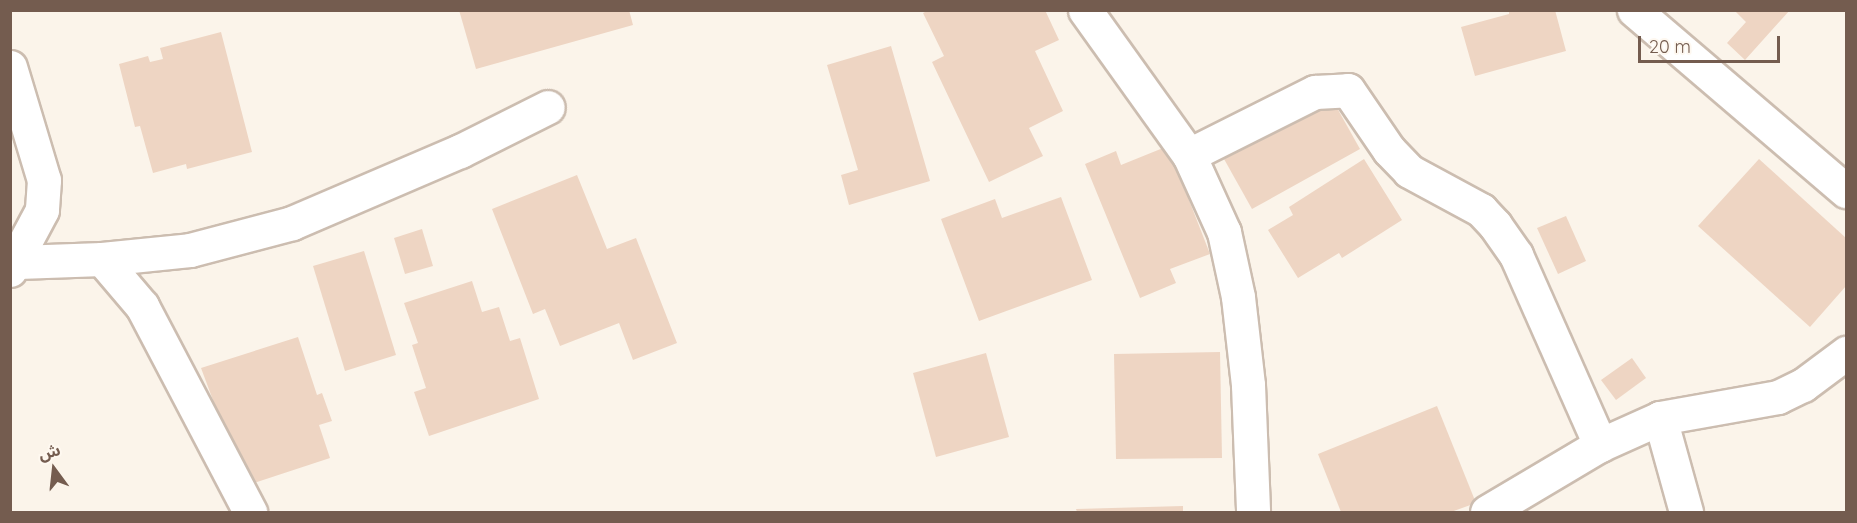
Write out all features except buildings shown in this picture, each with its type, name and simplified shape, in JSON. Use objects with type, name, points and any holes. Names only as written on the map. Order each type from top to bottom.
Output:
[{"type":"street","points":[[1085,10],[1189,156],[1224,232],[1239,297],[1252,440],[1253,513]]},
{"type":"street","points":[[1634,10],[1846,191]]},
{"type":"street","points":[[10,67],[44,180],[42,210],[14,266]]},
{"type":"street","points":[[1189,156],[1316,92],[1348,90],[1389,150],[1410,171],[1481,210],[1496,225],[1516,255],[1600,445]]},
{"type":"street","points":[[14,266],[102,260],[190,250],[292,223],[460,151],[548,107]]},
{"type":"street","points":[[102,260],[142,306],[250,513]]},
{"type":"street","points":[[1487,513],[1600,445],[1660,418],[1778,397],[1803,385],[1846,353]]},
{"type":"street","points":[[1660,418],[1686,513]]}]
